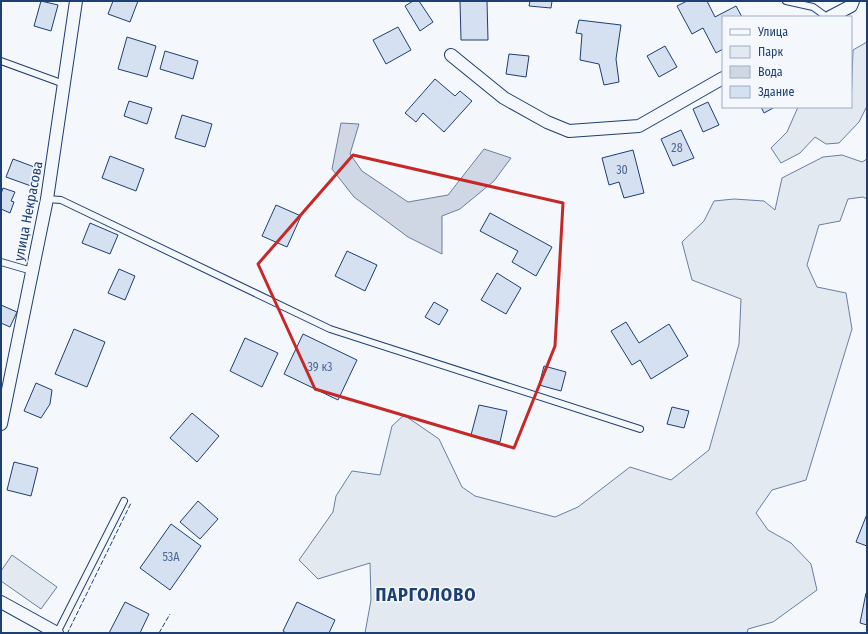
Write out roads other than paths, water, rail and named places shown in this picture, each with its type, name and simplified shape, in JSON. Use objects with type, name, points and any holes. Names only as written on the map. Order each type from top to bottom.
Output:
[{"type":"street","name":"улица Некрасова","points":[[1,424],[47,199],[76,1]]},
{"type":"street","points":[[832,16],[851,6],[853,1]]},
{"type":"street","points":[[451,55],[504,98],[547,122],[569,131],[639,126],[722,79]]},
{"type":"street","points":[[1,602],[57,633]]},
{"type":"lane","points":[[786,1],[813,7],[826,16]]},
{"type":"lane","points":[[1,61],[64,84]]},
{"type":"lane","points":[[47,199],[60,200],[330,329],[640,429]]},
{"type":"lane","points":[[1,262],[32,270]]},
{"type":"lane","points":[[57,633],[124,501]]},
{"type":"water","points":[[341,123],[359,124],[350,154],[362,171],[408,202],[448,195],[484,149],[511,158],[494,181],[460,209],[442,216],[442,254],[408,237],[354,197],[332,169]]},
{"type":"district","name":"ПАРГОЛОВО","points":[[426,595]]}]
